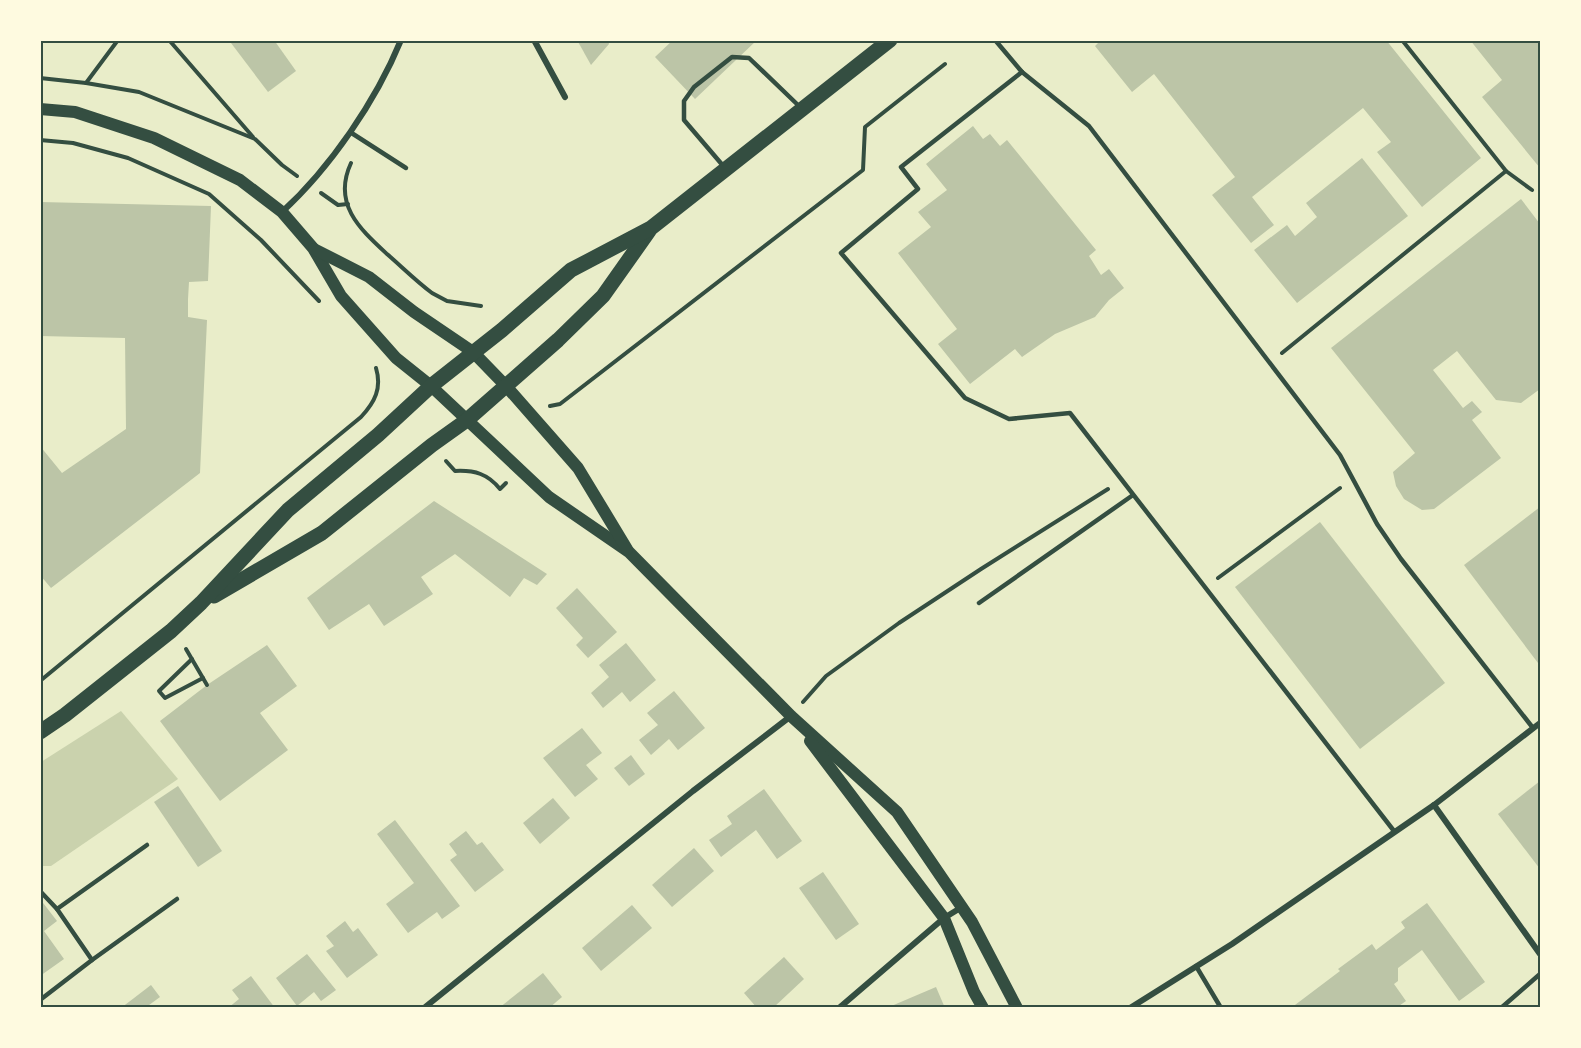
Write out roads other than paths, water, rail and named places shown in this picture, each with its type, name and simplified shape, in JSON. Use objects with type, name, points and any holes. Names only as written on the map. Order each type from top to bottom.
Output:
[{"type":"main road","points":[[40,732],[171,631],[201,603],[288,510],[378,435],[431,386],[502,330],[571,270],[651,228],[890,40]]},
{"type":"main road","points":[[40,109],[75,112],[154,138],[240,180],[282,212],[313,248],[341,296],[396,358],[431,386],[549,497],[629,552],[791,716],[897,812],[972,922],[1017,1008]]},
{"type":"main road","points":[[201,603],[322,533],[432,444],[467,420],[558,340],[603,296],[651,228]]},
{"type":"main road","points":[[313,248],[369,277],[414,312],[473,352],[578,468],[629,552]]},
{"type":"main road","points":[[791,716],[944,918],[974,992],[983,1008]]},
{"type":"street","points":[[282,212],[303,193],[350,132],[377,91],[401,40]]},
{"type":"street","points":[[534,40],[565,98]]},
{"type":"street","points":[[424,1008],[693,791],[791,716]]},
{"type":"street","points":[[1130,1008],[1232,944],[1434,805],[1540,723]]},
{"type":"street","points":[[1434,805],[1540,954]]},
{"type":"street","points":[[839,1008],[944,918],[962,907]]},
{"type":"lane","points":[[995,40],[1022,72],[1089,126],[1340,455],[1377,524],[1401,559],[1533,728]]},
{"type":"lane","points":[[726,169],[684,120],[684,101],[694,87],[732,57],[749,58],[801,108]]},
{"type":"lane","points":[[1022,72],[901,167],[918,189],[841,253],[965,399],[1009,419],[1070,413],[1394,831]]},
{"type":"lane","points":[[350,132],[406,168]]},
{"type":"lane","points":[[979,603],[1133,495]]},
{"type":"lane","points":[[57,909],[147,845]]},
{"type":"lane","points":[[40,891],[57,909],[92,960]]},
{"type":"lane","points":[[40,1000],[177,899]]},
{"type":"lane","points":[[1196,966],[1221,1008]]},
{"type":"lane","points":[[1501,1008],[1540,974]]}]
